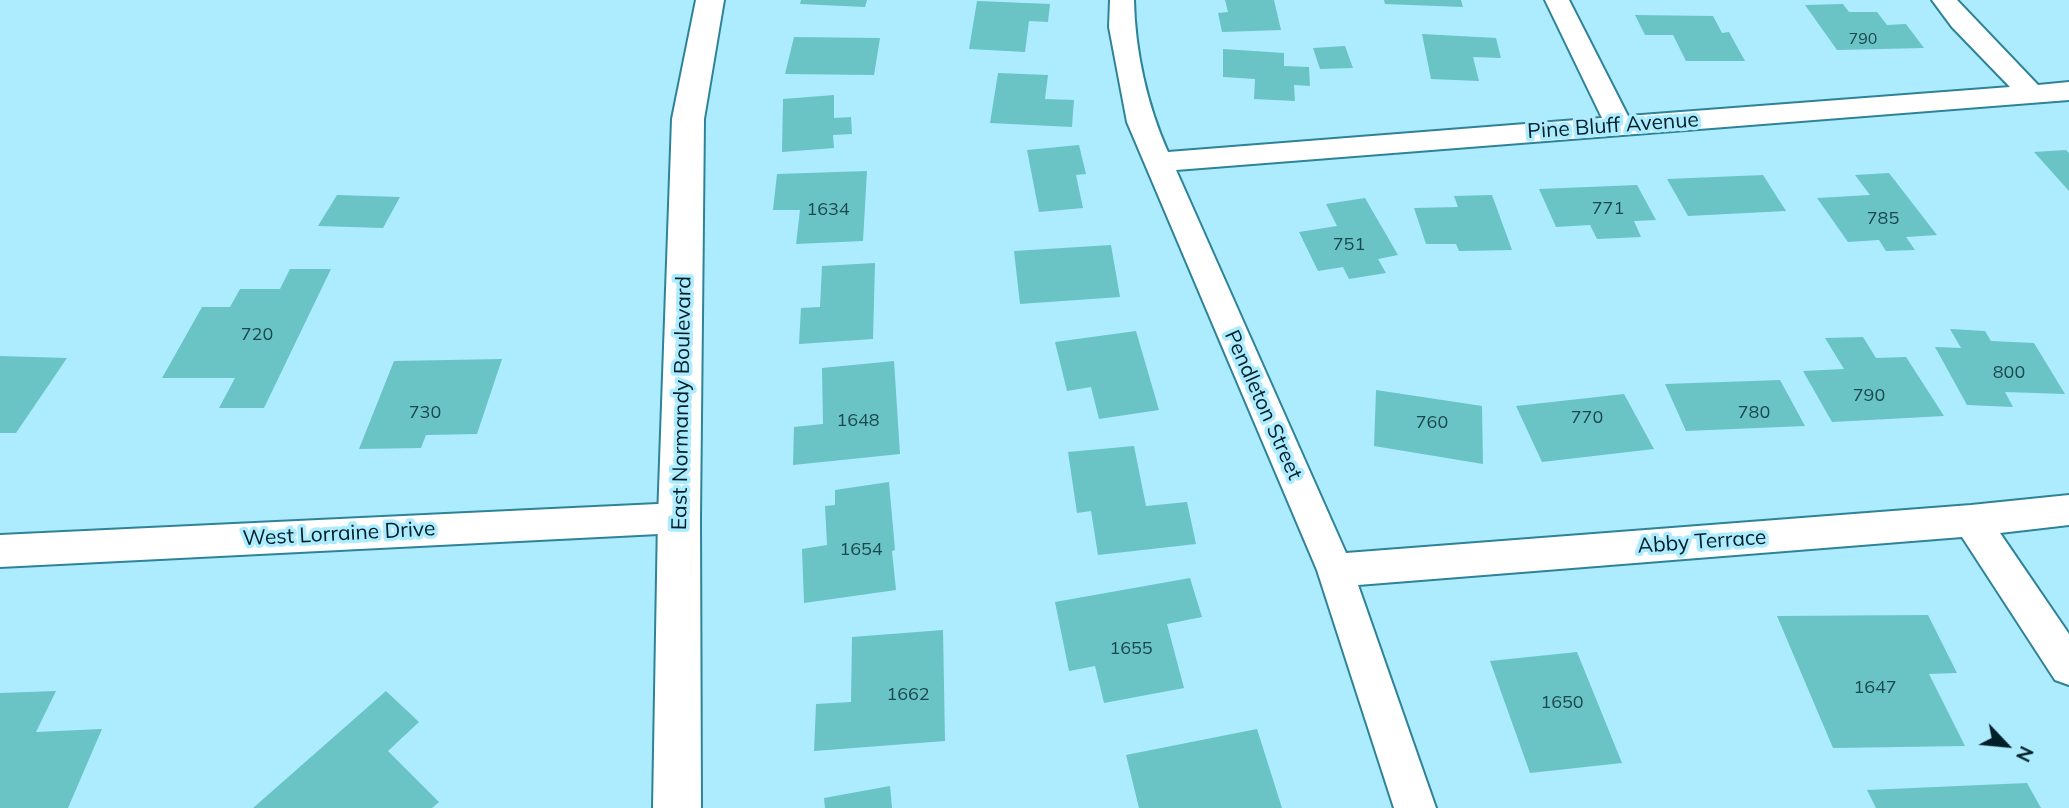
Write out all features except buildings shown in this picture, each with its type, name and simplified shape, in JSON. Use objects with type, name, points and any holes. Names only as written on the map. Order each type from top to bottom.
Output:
[{"type":"street","name":"East Normandy Boulevard","points":[[677,808],[679,518],[688,119],[710,0]]},
{"type":"street","name":"Pendleton Street","points":[[1122,0],[1122,27],[1141,122],[1335,570],[1415,808]]},
{"type":"street","points":[[1557,0],[1619,125]]},
{"type":"street","points":[[1944,0],[1961,22],[2032,94]]},
{"type":"street","name":"Pine Bluff Avenue","points":[[1157,162],[2069,92]]},
{"type":"street","name":"Abby Terrace","points":[[1335,570],[1970,521],[2069,510]]},
{"type":"street","name":"West Lorraine Drive","points":[[0,551],[679,518]]},
{"type":"street","points":[[1970,521],[2069,667]]}]
